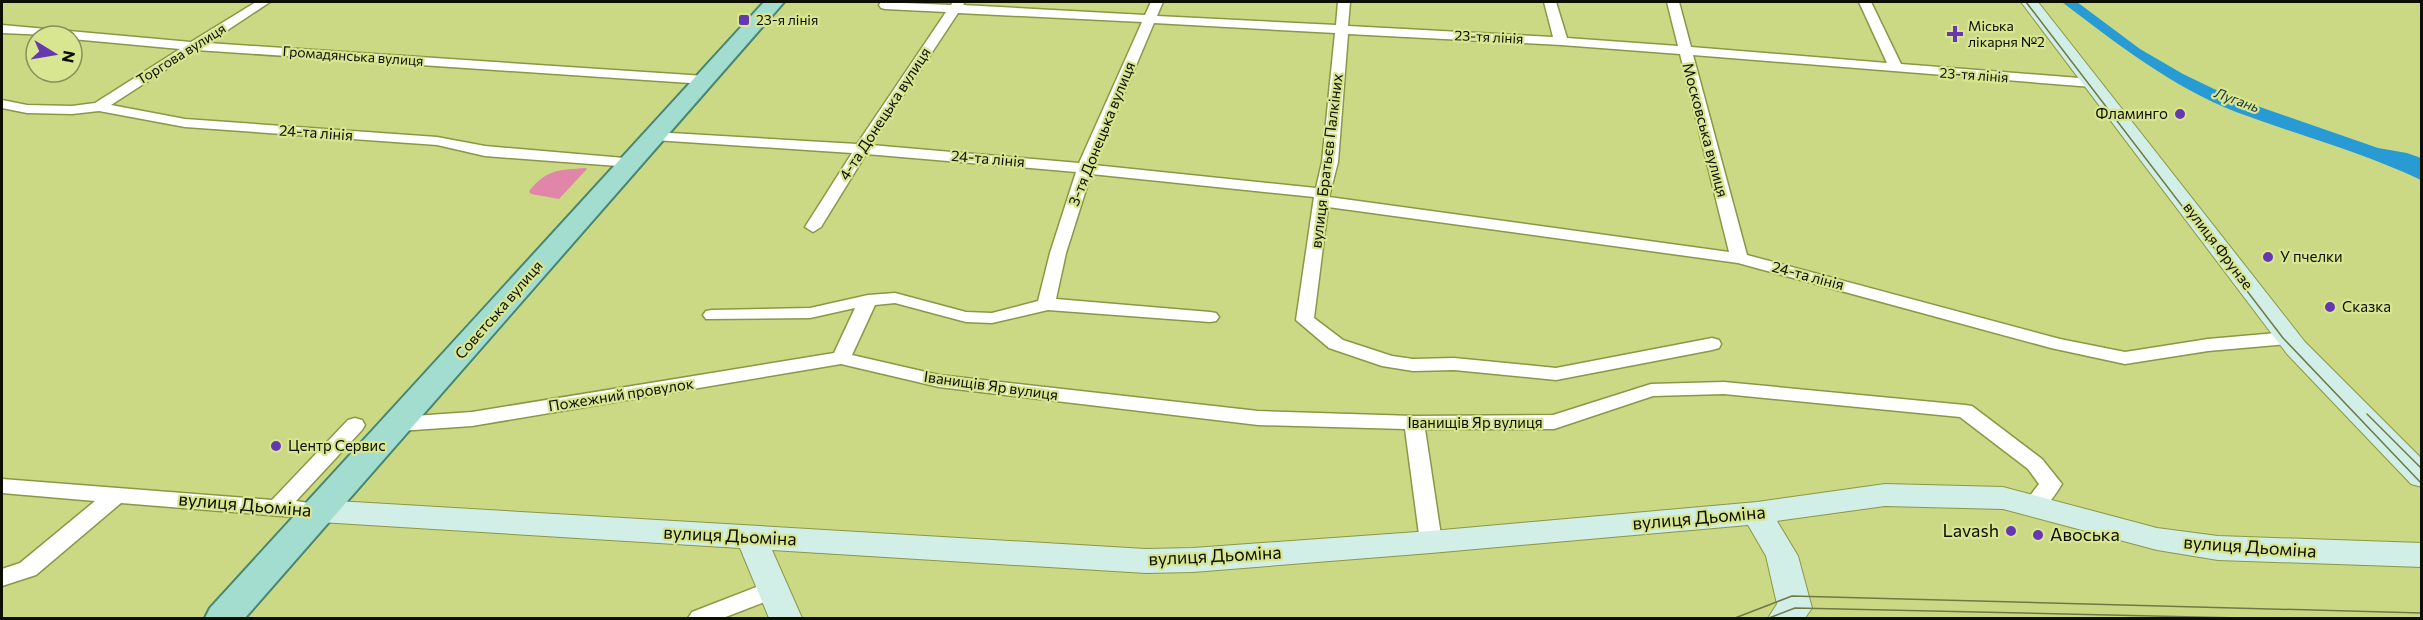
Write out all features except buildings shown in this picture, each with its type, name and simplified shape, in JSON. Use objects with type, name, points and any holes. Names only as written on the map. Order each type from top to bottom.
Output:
[{"type":"main road","name":"Совєтська вулиця","points":[[223,618],[399,424],[774,2]]},
{"type":"street","name":"Торгова вулиця","points":[[99,107],[264,2]]},
{"type":"street","name":"3-тя Донецька вулиця","points":[[1046,304],[1058,253],[1085,167],[1118,86],[1157,2]]},
{"type":"street","name":"вулиця Братьєв Палкіних","points":[[1344,2],[1329,162],[1305,320],[1336,344],[1389,362],[1413,365],[1454,364],[1556,374],[1712,344]]},
{"type":"street","points":[[1550,2],[1561,41]]},
{"type":"street","name":"Московська вулиця","points":[[1673,2],[1739,258]]},
{"type":"street","points":[[1865,2],[1897,69]]},
{"type":"street","name":"вулиця Фрунзе","points":[[2029,2],[2288,338],[2421,477]]},
{"type":"street","name":"23-тя лінія","points":[[885,5],[957,4],[1151,18],[1561,41],[2092,83]]},
{"type":"street","name":"4-та Донецька вулиця","points":[[813,228],[862,148],[957,4]]},
{"type":"street","name":"Громадянська вулиця","points":[[2,29],[195,46],[705,80]]},
{"type":"street","name":"24-та лінія","points":[[2,104],[27,109],[72,111],[99,107],[184,123],[437,141],[485,151],[631,162]]},
{"type":"street","name":"24-та лінія","points":[[654,136],[862,148],[1085,167],[1322,197],[1739,258],[2058,344],[2125,358],[2208,345],[2288,338]]},
{"type":"street","points":[[712,315],[810,313],[868,300],[895,298],[966,317],[992,318],[1034,309],[1046,304],[1210,317]]},
{"type":"street","points":[[841,358],[868,300]]},
{"type":"street","name":"Пожежний провулок","points":[[399,424],[472,419],[841,358]]},
{"type":"street","name":"Іванищів Яр вулиця","points":[[841,358],[939,381],[1258,418],[1414,423],[1554,422],[1651,390],[1724,388],[1965,411],[2035,464],[2051,484],[2033,506]]},
{"type":"street","points":[[1414,423],[1431,542]]},
{"type":"street","points":[[277,508],[355,425]]},
{"type":"street","name":"вулиця Дьоміна","points":[[2,486],[320,511],[1146,561],[1193,560],[1431,542],[1757,513],[1885,495],[2003,498],[2157,539],[2218,548],[2421,555]]},
{"type":"street","points":[[2,579],[28,569],[116,495]]},
{"type":"street","points":[[1757,513],[1782,556],[1795,615]]},
{"type":"street","points":[[751,537],[785,618]]},
{"type":"street","points":[[700,618],[772,590]]},
{"type":"shaded area","points":[[586,168],[559,199],[531,194],[529,191],[542,178],[554,172]]},
{"type":"water","name":"Лугань","points":[[2062,2],[2077,2],[2140,49],[2214,89],[2378,148],[2421,158],[2421,180],[2376,161],[2212,102],[2145,63]]},
{"type":"tram line","points":[[2026,2],[2283,338],[2422,484]]},
{"type":"tram line","points":[[2367,414],[2422,469]]},
{"type":"tram line","points":[[1735,618],[1792,596],[2422,613]]},
{"type":"tram line","points":[[1769,618],[1795,608],[2241,618]]},
{"type":"place","name":"23-я лінія","points":[[744,20]]},
{"type":"place","name":"Міська лікарня №2","points":[[1955,34]]},
{"type":"place","name":"Фламинго","points":[[2180,114]]},
{"type":"place","name":"У пчелки","points":[[2268,257]]},
{"type":"place","name":"Сказка","points":[[2330,307]]},
{"type":"place","name":"Центр Сервис","points":[[276,446]]},
{"type":"place","name":"Lavash","points":[[2011,531]]},
{"type":"place","name":"Авоська","points":[[2038,535]]}]
